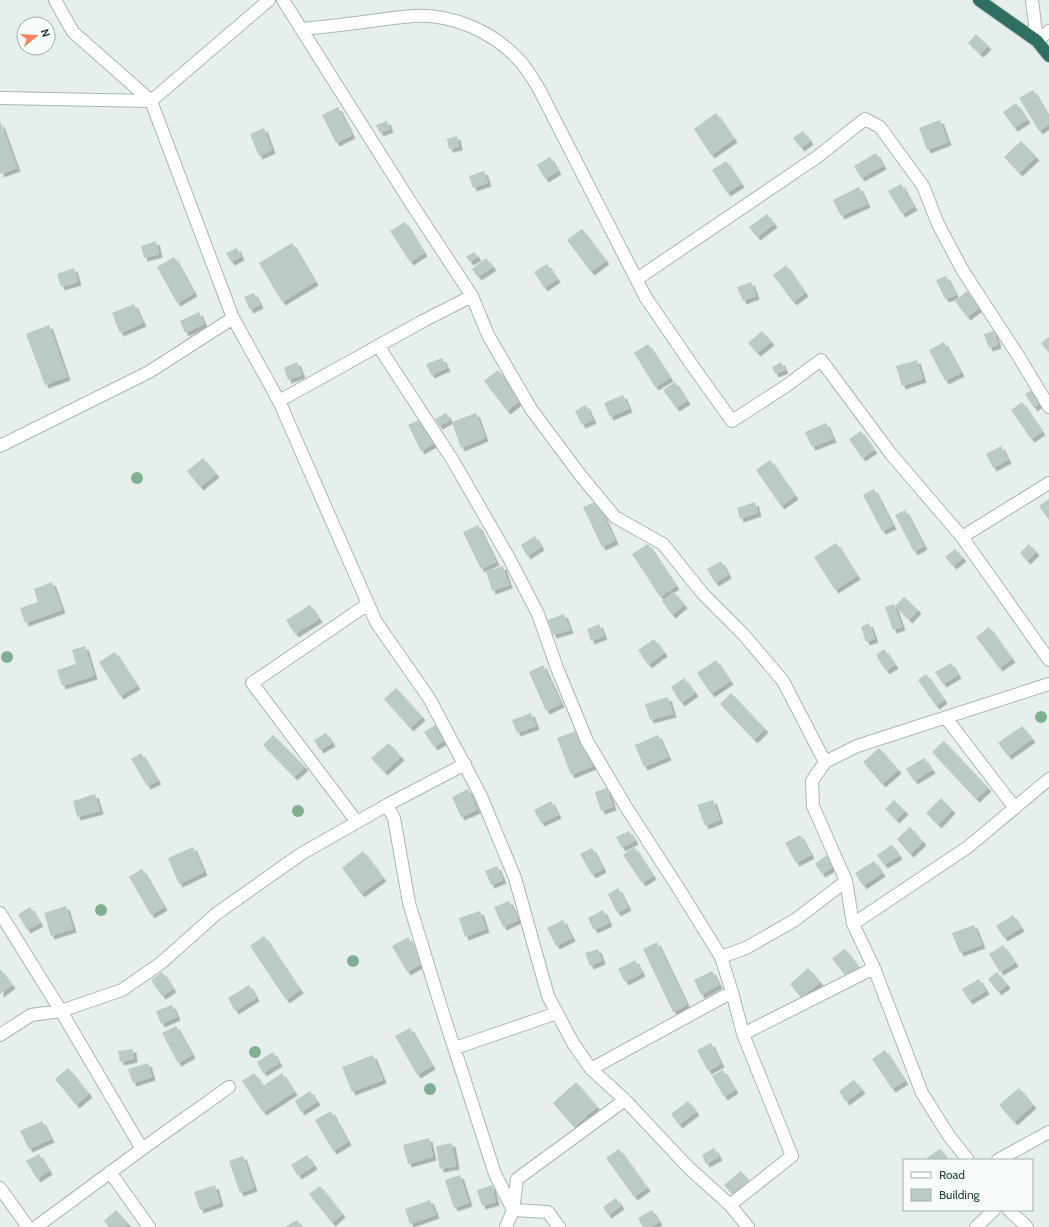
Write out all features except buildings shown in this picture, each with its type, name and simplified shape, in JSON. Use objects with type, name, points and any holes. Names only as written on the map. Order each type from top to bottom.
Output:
[{"type":"highway","points":[[979,0],[1037,42],[1049,56]]},
{"type":"street","points":[[55,0],[73,32],[151,101],[233,318],[279,401],[376,622],[429,698],[482,796],[515,878],[548,996],[573,1043],[591,1069],[626,1100],[688,1167],[730,1205],[748,1227]]},
{"type":"street","points":[[0,98],[151,101],[269,0]]},
{"type":"street","points":[[284,0],[301,30],[472,296],[488,335],[531,409],[581,476],[615,517],[663,544],[703,594],[744,635],[783,681],[825,762]]},
{"type":"street","points":[[1032,0],[1037,42]]},
{"type":"street","points":[[301,30],[408,16],[434,16],[471,26],[489,35],[505,46],[530,73],[539,89],[646,298],[732,420],[786,386],[821,360],[891,454],[962,537],[1049,660]]},
{"type":"street","points":[[1037,42],[1049,31]]},
{"type":"street","points":[[637,279],[817,157],[865,119],[880,127],[923,186],[938,224],[963,271],[1019,357],[1044,388],[1049,407]]},
{"type":"street","points":[[279,401],[379,347],[423,321],[472,296]]},
{"type":"street","points":[[0,446],[149,372],[233,318]]},
{"type":"street","points":[[379,347],[452,459],[510,560],[538,614],[557,668],[587,741],[626,807],[721,957],[743,1034],[792,1156],[730,1205]]},
{"type":"street","points":[[962,537],[1049,483]]},
{"type":"street","points":[[357,822],[252,683],[368,604]]},
{"type":"street","points":[[967,1159],[949,1136],[922,1093],[874,968],[853,924],[846,881],[813,806],[812,781],[825,762],[857,746],[1049,684]]},
{"type":"street","points":[[946,718],[1014,808]]},
{"type":"street","points":[[0,1035],[31,1015],[61,1011],[122,990],[161,963],[216,914],[294,858],[387,805],[465,764]]},
{"type":"street","points":[[853,924],[968,847],[1049,779]]},
{"type":"street","points":[[387,805],[394,818],[409,903],[495,1174],[513,1210]]},
{"type":"street","points":[[721,957],[746,948],[795,920],[846,881]]},
{"type":"street","points":[[0,913],[61,1011],[142,1149]]},
{"type":"street","points":[[743,1034],[874,968]]},
{"type":"street","points":[[591,1069],[732,992]]},
{"type":"street","points":[[455,1048],[557,1013]]},
{"type":"street","points":[[36,1227],[229,1087]]},
{"type":"street","points":[[506,1227],[513,1210],[517,1179],[626,1100]]},
{"type":"street","points":[[1000,1159],[1049,1132]]},
{"type":"street","points":[[110,1172],[149,1227]]},
{"type":"street","points":[[0,1188],[28,1227]]},
{"type":"street","points":[[513,1210],[548,1212],[559,1227]]},
{"type":"street","points":[[976,1227],[993,1211]]},
{"type":"street","points":[[1010,1211],[1027,1227]]}]
